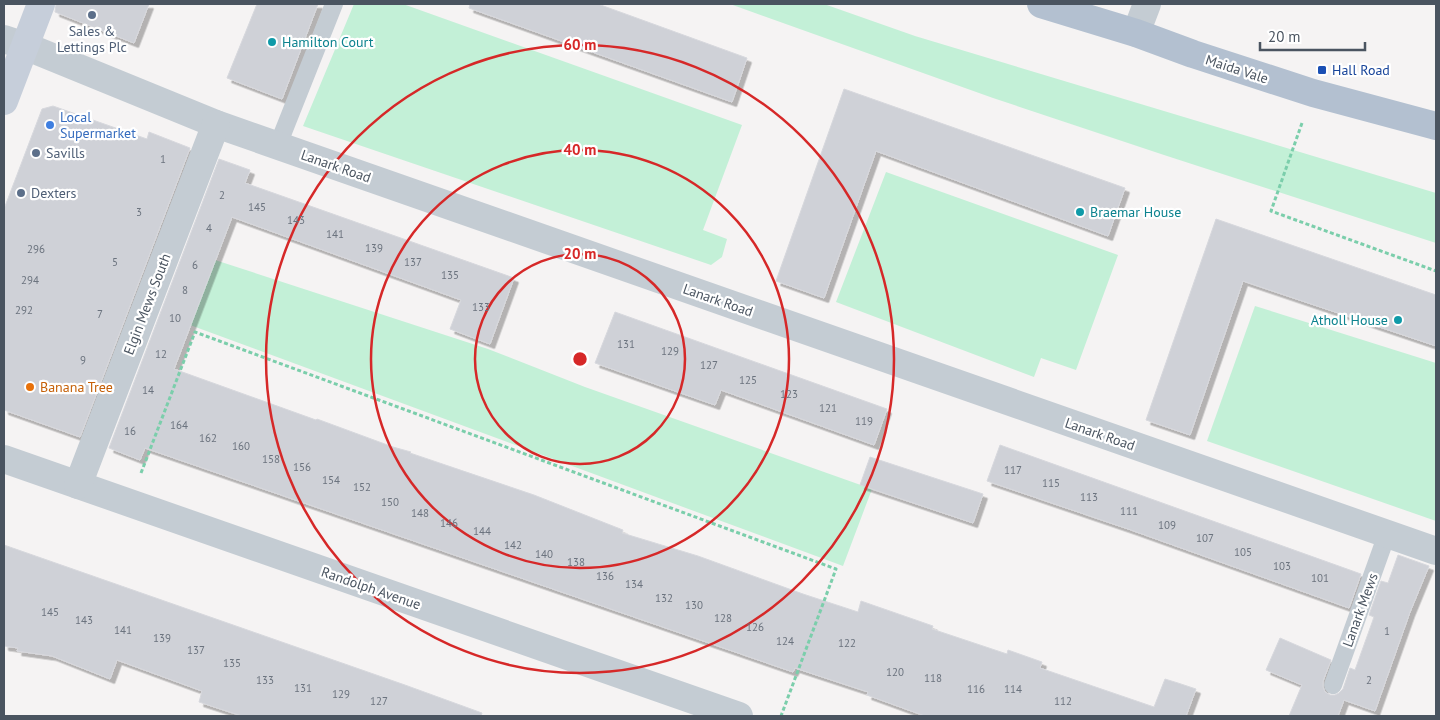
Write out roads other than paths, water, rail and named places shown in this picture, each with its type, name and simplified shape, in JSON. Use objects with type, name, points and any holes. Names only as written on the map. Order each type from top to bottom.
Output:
[{"type":"main road","name":"Maida Vale","points":[[1041,4],[1136,33],[1193,54],[1313,93],[1436,126]]},
{"type":"street","points":[[4,101],[14,42],[41,4]]},
{"type":"street","points":[[1136,33],[1147,4]]},
{"type":"street","name":"Lanark Road","points":[[14,42],[216,124],[1436,551]]},
{"type":"street","name":"Elgin Mews South","points":[[78,485],[216,124]]},
{"type":"street","name":"Randolph Avenue","points":[[4,459],[739,716]]},
{"type":"lane","points":[[278,145],[334,4]]},
{"type":"lane","name":"Lanark Mews","points":[[1333,685],[1387,534]]},
{"type":"place","name":"Sales & Lettings Plc","points":[[92,15]]},
{"type":"place","name":"Hamilton Court","points":[[272,42]]},
{"type":"place","name":"Hall Road","points":[[1322,70]]},
{"type":"place","name":"Local Supermarket","points":[[50,125]]},
{"type":"place","name":"Savills","points":[[36,153]]},
{"type":"place","name":"Dexters","points":[[21,193]]},
{"type":"place","name":"Braemar House","points":[[1080,212]]},
{"type":"place","name":"Atholl House","points":[[1398,320]]},
{"type":"place","name":"Banana Tree","points":[[30,387]]}]
